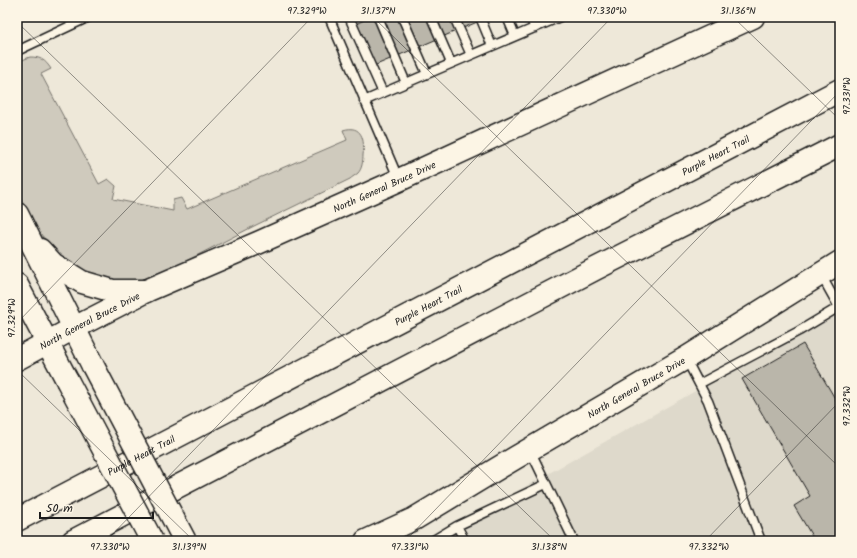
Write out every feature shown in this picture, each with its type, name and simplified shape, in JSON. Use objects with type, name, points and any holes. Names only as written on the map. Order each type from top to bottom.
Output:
[{"type":"main road","name":"North General Bruce Drive","points":[[17,359],[146,291],[399,180],[753,17]]},
{"type":"main road","name":"Purple Heart Trail","points":[[17,520],[840,90]]},
{"type":"main road","points":[[72,541],[597,268],[840,145]]},
{"type":"main road","points":[[17,214],[93,366],[185,541]]},
{"type":"main road","points":[[30,240],[53,264],[82,282],[113,291],[146,291]]},
{"type":"main road","name":"North General Bruce Drive","points":[[368,541],[414,519],[686,358],[840,262]]},
{"type":"main road","points":[[17,285],[152,541]]},
{"type":"lane","points":[[17,52],[89,17]]},
{"type":"lane","points":[[329,17],[399,180]]},
{"type":"lane","points":[[349,17],[383,93]]},
{"type":"lane","points":[[378,17],[406,83]]},
{"type":"lane","points":[[402,17],[427,74]]},
{"type":"lane","points":[[431,17],[451,63]]},
{"type":"lane","points":[[454,17],[471,55]]},
{"type":"lane","points":[[480,17],[492,46]]},
{"type":"lane","points":[[507,17],[515,36]]},
{"type":"lane","points":[[530,17],[535,28]]},
{"type":"lane","points":[[364,101],[535,28],[557,17]]},
{"type":"lane","points":[[699,384],[840,308],[821,275]]},
{"type":"lane","points":[[686,358],[708,401],[761,541]]},
{"type":"lane","points":[[530,450],[574,541]]},
{"type":"lane","points":[[432,541],[456,526],[546,484]]},
{"type":"lane","points":[[456,526],[465,541]]},
{"type":"shaded area","points":[[30,57],[42,60],[47,63],[51,69],[41,74],[99,184],[108,179],[116,186],[113,199],[173,211],[173,200],[181,198],[187,209],[347,140],[343,130],[349,129],[358,131],[363,139],[363,160],[361,167],[358,173],[350,179],[165,272],[141,280],[100,278],[89,274],[63,259],[37,230],[17,190],[17,62]]},
{"type":"shaded area","points":[[840,310],[840,541],[428,541]]},
{"type":"building","points":[[371,17],[489,17],[369,68],[351,26]]},
{"type":"building","points":[[803,344],[840,407],[840,541],[815,541],[794,506],[810,496],[742,379]]}]
